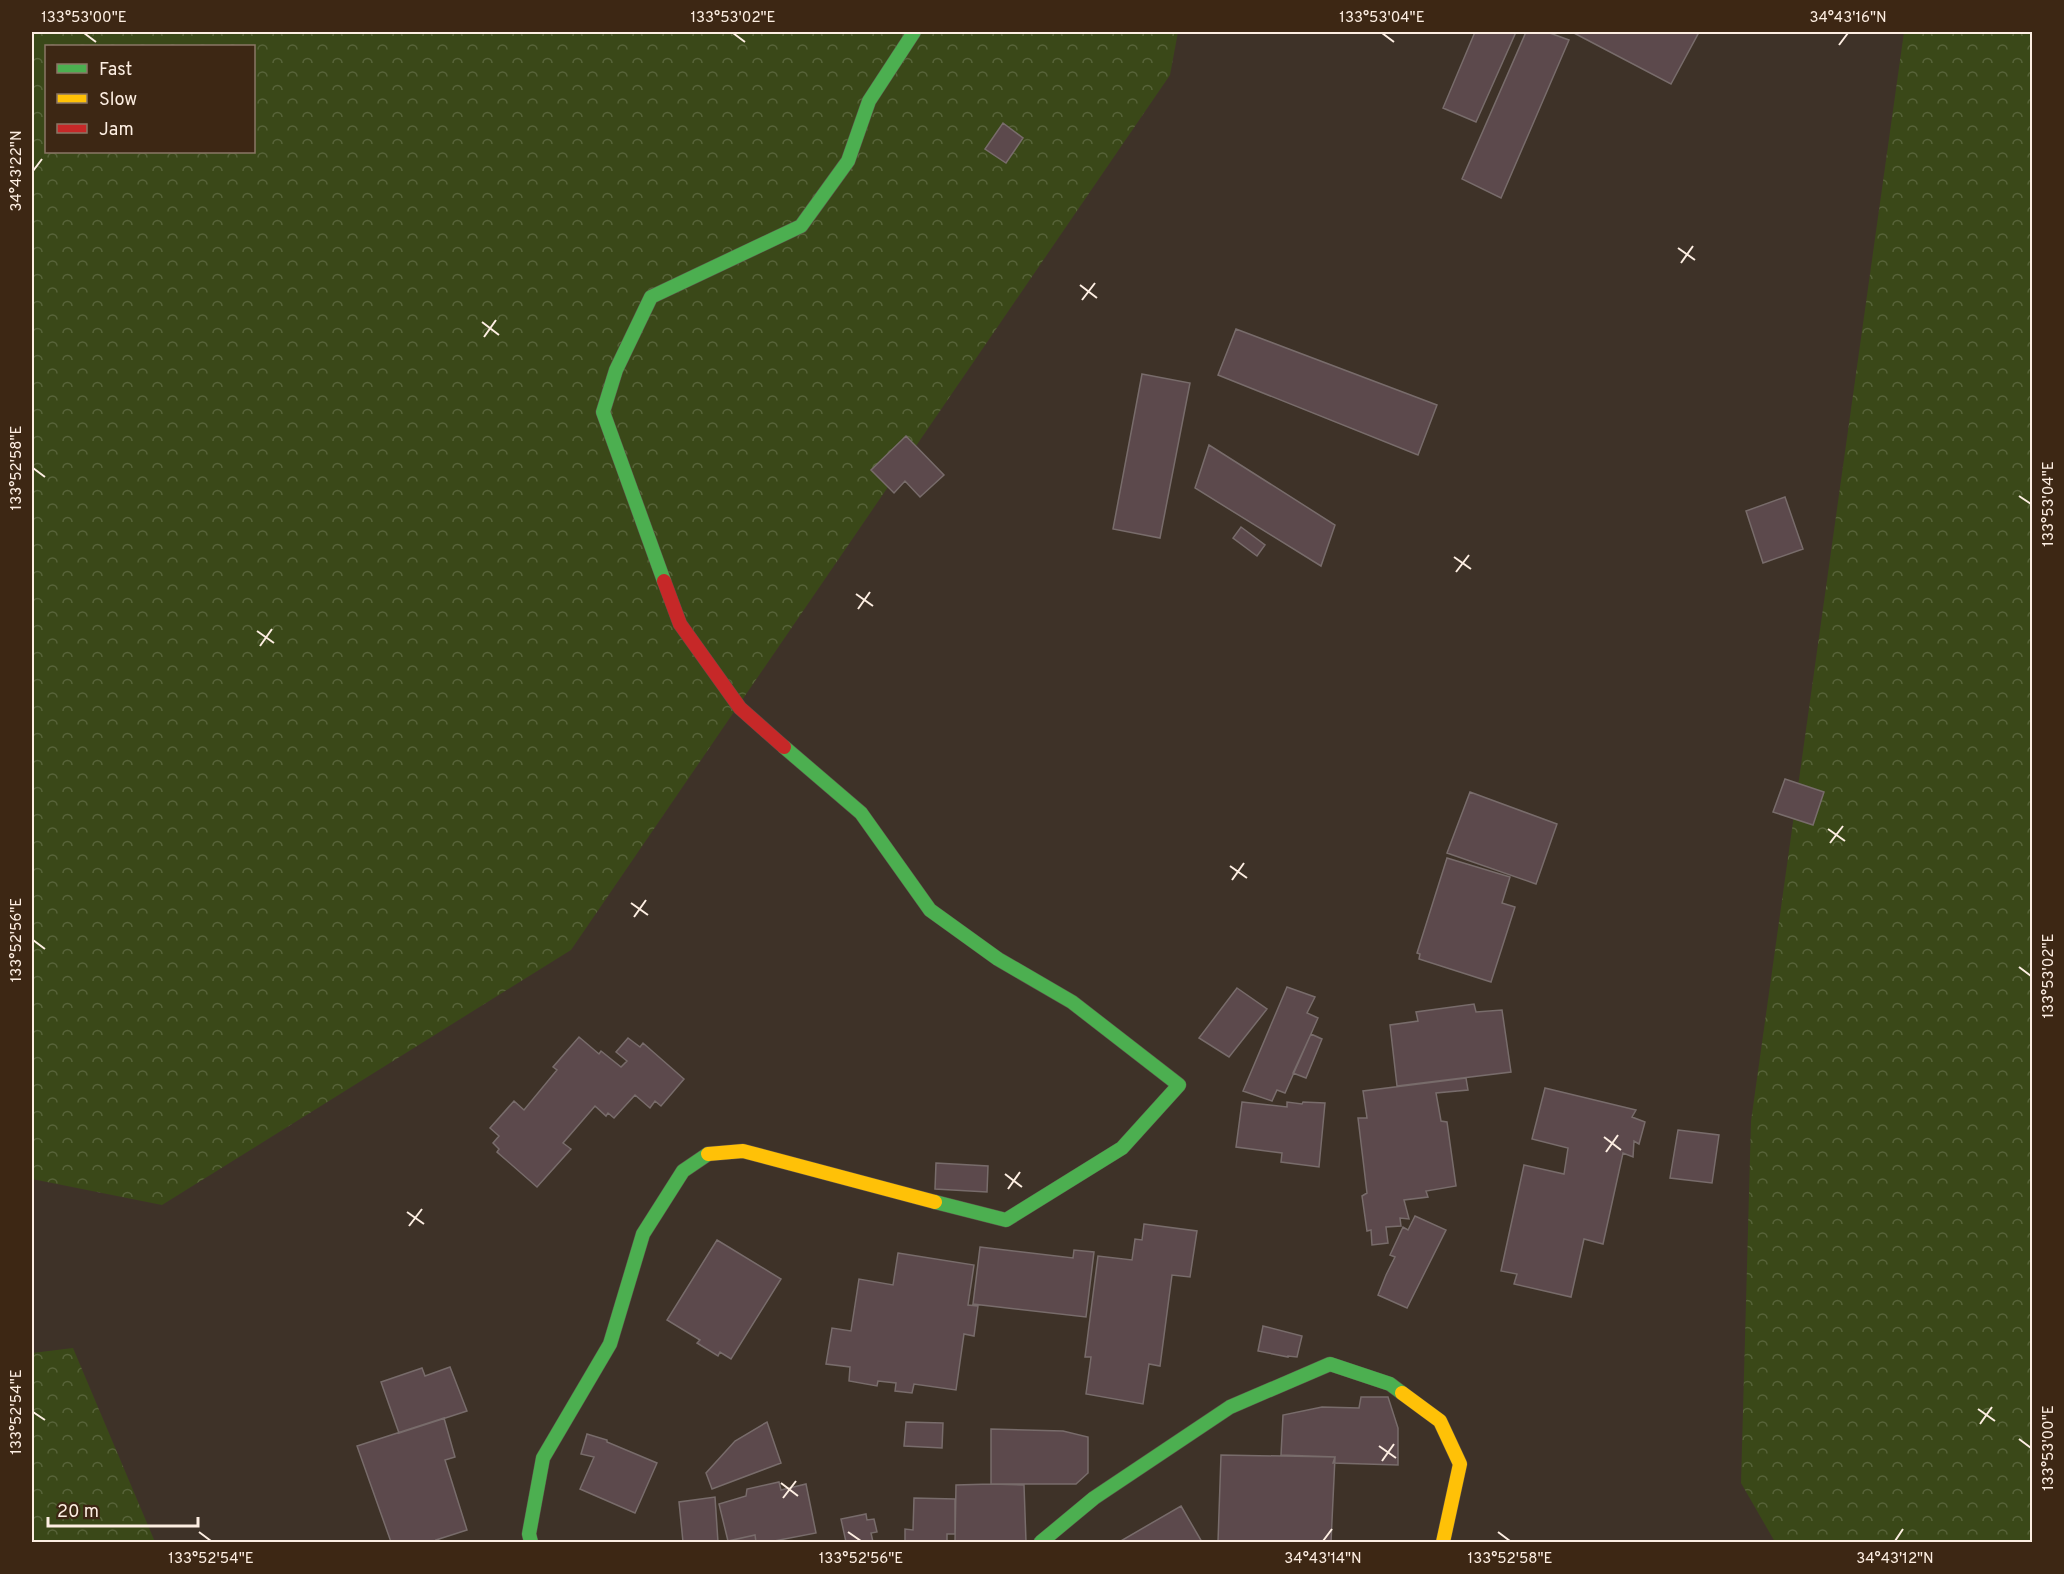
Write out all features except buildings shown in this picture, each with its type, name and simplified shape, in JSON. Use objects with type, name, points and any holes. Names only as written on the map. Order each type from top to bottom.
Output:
[{"type":"street","points":[[531,1542],[529,1534],[543,1458],[610,1344],[643,1234],[683,1171],[706,1154],[743,1151],[1006,1220],[1122,1148],[1179,1085],[1072,1002],[998,959],[930,910],[861,813],[740,708],[680,624],[603,412],[616,370],[651,297],[801,226],[848,161],[869,101],[914,32]]},
{"type":"street","points":[[1041,1542],[1094,1498],[1230,1407],[1330,1364],[1390,1384],[1440,1421],[1460,1464],[1443,1542]]},
{"type":"green space","points":[[32,32],[1178,32],[1170,75],[571,950],[162,1205],[32,1179]]},
{"type":"green space","points":[[1904,32],[2032,32],[2032,1542],[1775,1542],[1741,1483],[1751,1121]]},
{"type":"green space","points":[[73,1348],[155,1542],[32,1542],[32,1353]]},
{"type":"traffic: fast","points":[[664,581],[603,412],[616,370],[651,297],[801,226],[848,161],[869,101],[914,32]]},
{"type":"traffic: fast","points":[[784,747],[861,813],[930,910],[998,959],[1072,1002],[1179,1085],[1122,1148],[1006,1220],[935,1202]]},
{"type":"traffic: fast","points":[[531,1542],[529,1534],[543,1458],[610,1344],[643,1234],[683,1171],[708,1154]]},
{"type":"traffic: fast","points":[[1041,1542],[1094,1498],[1230,1407],[1330,1364],[1390,1384],[1402,1393]]},
{"type":"traffic: slow","points":[[708,1154],[743,1151],[935,1202]]},
{"type":"traffic: slow","points":[[1402,1393],[1440,1421],[1460,1464],[1443,1542]]},
{"type":"traffic: jam","points":[[664,581],[680,624],[740,708],[784,747]]}]
